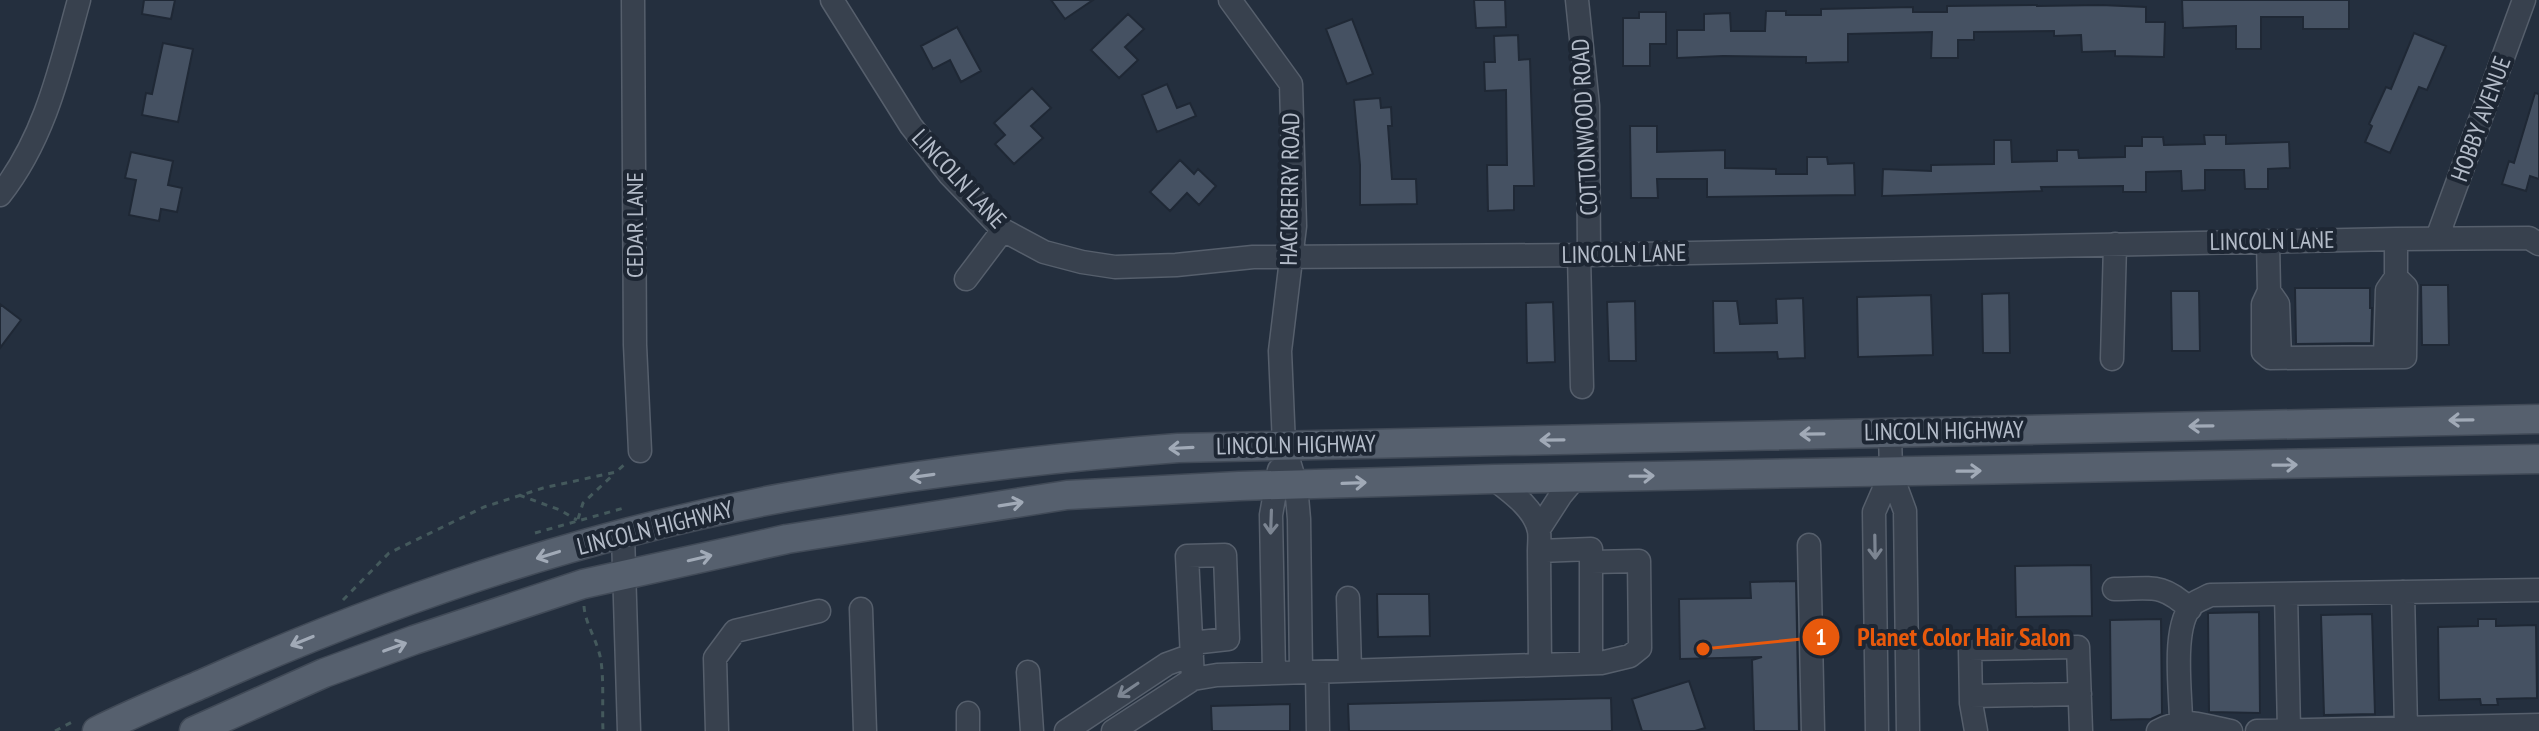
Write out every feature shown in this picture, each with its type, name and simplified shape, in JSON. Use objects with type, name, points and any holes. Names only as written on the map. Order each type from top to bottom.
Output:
[{"type":"main road","name":"LINCOLN HIGHWAY","points":[[97,731],[250,662],[512,566],[623,535],[795,496],[1056,457],[1178,448],[1284,445],[2539,419]]},
{"type":"main road","name":"LINCOLN HIGHWAY","points":[[194,731],[324,673],[583,584],[787,539],[1067,495],[1494,479],[2539,459]]},
{"type":"street","points":[[0,195],[18,172],[40,129],[57,82],[79,0]]},
{"type":"street","name":"CEDAR LANE","points":[[633,0],[635,345],[640,451]]},
{"type":"street","name":"LINCOLN LANE","points":[[832,0],[911,126],[949,174],[1003,230],[1044,252],[1115,267],[1176,265],[1253,257],[1584,255],[2437,238],[2529,238],[2539,244]]},
{"type":"street","name":"HACKBERRY ROAD","points":[[1230,0],[1291,84],[1295,226],[1280,351],[1286,485]]},
{"type":"street","name":"COTTONWOOD ROAD","points":[[1577,0],[1588,106],[1582,387]]},
{"type":"street","name":"HOBBY AVENUE","points":[[2437,238],[2524,0]]},
{"type":"street","points":[[966,279],[1003,230]]},
{"type":"street","points":[[2268,241],[2269,291],[2263,304],[2263,352],[2270,358],[2405,357],[2406,287],[2396,277],[2396,239]]},
{"type":"street","points":[[2112,359],[2115,244]]},
{"type":"street","points":[[1890,433],[1891,473],[1905,511],[1908,731]]},
{"type":"street","points":[[1877,731],[1874,512],[1891,473]]},
{"type":"street","points":[[1539,540],[1561,495],[1576,477]]},
{"type":"street","points":[[1494,479],[1518,497],[1539,540],[1540,664]]},
{"type":"street","points":[[1286,485],[1299,519],[1309,672],[1318,731]]},
{"type":"street","points":[[1274,673],[1271,515],[1286,485]]},
{"type":"street","points":[[623,535],[629,731]]},
{"type":"street","points":[[1539,540],[1591,549],[1591,663]]},
{"type":"street","points":[[1809,545],[1813,731]]},
{"type":"street","points":[[1113,731],[1193,679],[1217,675],[1591,663],[1630,656],[1640,648],[1639,561],[1591,562]]},
{"type":"street","points":[[2114,589],[2162,589],[2173,593],[2190,609]]},
{"type":"street","points":[[2181,722],[2180,634],[2184,617],[2193,604],[2210,595],[2539,590]]},
{"type":"street","points":[[2403,592],[2406,728]]},
{"type":"street","points":[[2286,594],[2289,730]]},
{"type":"street","points":[[1348,598],[1350,670]]},
{"type":"street","points":[[861,609],[865,731]]},
{"type":"street","points":[[717,731],[715,658],[735,631],[819,611]]},
{"type":"street","points":[[1976,731],[1971,696],[1970,649],[2032,647],[2078,647],[2081,731]]},
{"type":"street","points":[[1066,731],[1192,649],[1193,679]]},
{"type":"street","points":[[1028,672],[1032,731]]},
{"type":"street","points":[[1971,696],[2080,694]]},
{"type":"street","points":[[2159,731],[2181,722],[2231,731]]},
{"type":"street","points":[[2257,731],[2539,725]]},
{"type":"path","points":[[519,495],[560,510],[577,520],[583,503],[640,451]]},
{"type":"path","points":[[342,601],[389,553],[484,507],[571,481],[616,472]]},
{"type":"path","points":[[584,616],[593,631],[601,660],[603,731]]},
{"type":"building","points":[[144,0],[175,0],[171,19],[142,14]]},
{"type":"building","points":[[1051,0],[1093,0],[1065,19]]},
{"type":"building","points":[[1474,0],[1505,0],[1506,27],[1476,28]]},
{"type":"building","points":[[2182,0],[2349,0],[2349,29],[2303,29],[2303,17],[2261,17],[2261,49],[2236,49],[2236,26],[2183,28]]},
{"type":"building","points":[[1947,6],[2146,7],[2146,22],[2165,22],[2164,57],[2115,56],[2115,51],[2082,52],[2081,35],[2054,36],[2054,31],[1974,32],[1974,40],[1958,40],[1958,58],[1931,58],[1932,32],[1848,34],[1848,62],[1806,63],[1806,57],[1677,58],[1677,30],[1704,30],[1704,14],[1730,13],[1731,31],[1765,31],[1766,11],[1786,11],[1786,15],[1821,15],[1821,9],[1913,7],[1913,12],[1947,12]]},
{"type":"building","points":[[1639,12],[1666,12],[1666,44],[1650,44],[1650,66],[1623,66],[1623,18],[1639,18]]},
{"type":"building","points":[[1128,14],[1144,29],[1125,47],[1138,60],[1119,78],[1091,50]]},
{"type":"building","points":[[1352,19],[1373,74],[1347,84],[1326,29]]},
{"type":"building","points":[[957,27],[981,71],[961,82],[950,60],[933,69],[921,46]]},
{"type":"building","points":[[2414,33],[2446,46],[2427,90],[2419,87],[2390,153],[2365,142],[2372,126],[2369,124],[2386,87],[2391,89]]},
{"type":"building","points":[[1518,35],[1519,60],[1530,59],[1534,186],[1514,186],[1514,210],[1488,211],[1487,165],[1507,165],[1506,90],[1485,91],[1484,62],[1495,62],[1494,36]]},
{"type":"building","points":[[163,43],[193,49],[178,122],[142,115],[146,93],[152,94]]},
{"type":"building","points":[[1167,84],[1177,108],[1190,103],[1196,116],[1157,132],[1142,95]]},
{"type":"building","points":[[1032,88],[1051,108],[1031,126],[1043,138],[1014,164],[995,144],[1005,135],[994,123]]},
{"type":"building","points":[[2535,93],[2539,94],[2539,179],[2530,176],[2526,191],[2502,184],[2509,161],[2514,163]]},
{"type":"building","points":[[1380,98],[1381,108],[1391,107],[1392,126],[1388,126],[1392,179],[1416,179],[1417,204],[1360,205],[1354,100]]},
{"type":"building","points":[[1630,126],[1657,126],[1657,152],[1725,150],[1725,168],[1776,169],[1776,174],[1807,174],[1807,157],[1827,157],[1828,164],[1854,163],[1855,195],[1707,197],[1707,179],[1657,179],[1658,198],[1631,198]]},
{"type":"building","points":[[2204,135],[2226,135],[2226,144],[2289,142],[2290,168],[2268,169],[2268,189],[2245,189],[2244,170],[2205,170],[2205,190],[2182,191],[2181,171],[2146,172],[2146,192],[2123,192],[2123,186],[2041,187],[2042,191],[1882,196],[1883,169],[1931,171],[1931,165],[1994,164],[1994,140],[2011,140],[2012,162],[2057,161],[2057,150],[2078,150],[2079,158],[2125,157],[2125,146],[2142,146],[2142,137],[2163,137],[2164,145],[2205,144]]},
{"type":"building","points":[[131,152],[173,161],[168,185],[182,188],[177,212],[161,209],[159,221],[129,215],[136,180],[125,178]]},
{"type":"building","points":[[1180,160],[1194,174],[1198,169],[1216,186],[1199,205],[1187,193],[1170,211],[1150,192]]},
{"type":"building","points":[[2421,285],[2448,285],[2449,345],[2422,345]]},
{"type":"building","points":[[2295,288],[2370,288],[2371,343],[2296,344]]},
{"type":"building","points":[[2171,291],[2199,291],[2200,351],[2172,351]]},
{"type":"building","points":[[2009,293],[2010,353],[1983,353],[1982,294]]},
{"type":"building","points":[[1931,295],[1933,355],[1858,357],[1857,297]]},
{"type":"building","points":[[1803,298],[1805,358],[1778,359],[1777,352],[1714,353],[1713,301],[1737,301],[1740,324],[1777,323],[1776,299]]},
{"type":"building","points":[[1635,301],[1636,361],[1609,361],[1607,302]]},
{"type":"building","points":[[1553,302],[1555,362],[1527,363],[1526,303]]},
{"type":"building","points":[[0,304],[21,320],[0,348]]},
{"type":"building","points":[[2091,565],[2092,616],[2016,617],[2015,566]]},
{"type":"building","points":[[1796,581],[1799,731],[1754,731],[1752,660],[1762,657],[1680,659],[1679,599],[1751,598],[1750,582]]},
{"type":"building","points":[[1377,594],[1429,594],[1430,636],[1378,637]]},
{"type":"building","points":[[2259,612],[2260,713],[2209,712],[2208,613]]},
{"type":"building","points":[[2372,614],[2375,714],[2324,715],[2321,615]]},
{"type":"building","points":[[2161,619],[2162,714],[2151,719],[2111,720],[2110,620]]},
{"type":"building","points":[[2478,619],[2496,619],[2496,626],[2536,625],[2537,698],[2497,699],[2498,705],[2481,705],[2480,699],[2439,700],[2438,627],[2478,626]]},
{"type":"building","points":[[1689,681],[1705,728],[1695,731],[1642,731],[1632,699]]},
{"type":"building","points":[[1611,698],[1612,731],[1349,731],[1348,704]]},
{"type":"building","points":[[1290,704],[1290,731],[1212,731],[1211,706]]},
{"type":"place","name":"Planet Color Hair Salon","points":[[1703,649]]}]
